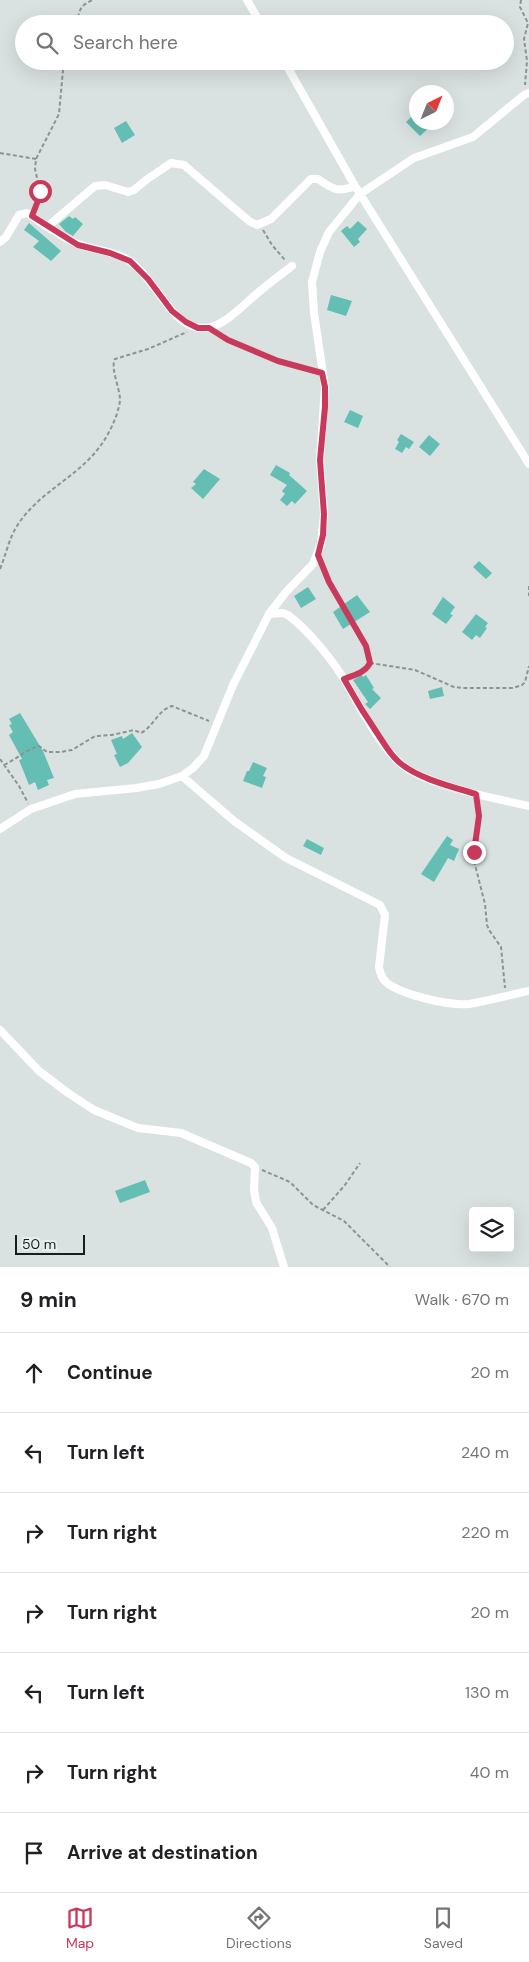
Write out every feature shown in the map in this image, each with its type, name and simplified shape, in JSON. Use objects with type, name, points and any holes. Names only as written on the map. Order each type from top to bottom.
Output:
[{"type":"street","points":[[247,0],[256,15]]},
{"type":"street","points":[[289,70],[355,186],[529,464]]},
{"type":"street","points":[[0,829],[31,809],[75,794],[136,788],[159,784],[182,776],[194,768],[204,756],[233,686],[269,614],[318,555],[323,535],[324,514],[320,460],[325,387],[314,313],[312,282],[320,252],[329,232],[360,194],[414,158],[473,136],[526,94]]},
{"type":"street","points":[[47,227],[96,186],[105,185],[128,192],[134,190],[165,166],[177,163],[190,170],[249,221],[257,225],[271,219],[311,179],[318,179],[327,186],[337,190],[355,186]]},
{"type":"street","points":[[0,242],[6,237],[19,215],[27,213],[78,245],[110,253],[130,261],[148,279],[179,317],[198,328],[209,328],[224,323],[292,266]]},
{"type":"street","points":[[269,614],[282,613],[293,618],[332,662],[363,712],[400,764],[443,784],[476,794],[529,806]]},
{"type":"street","points":[[182,776],[234,821],[286,858],[380,905],[385,915],[379,967],[380,974],[386,982],[395,988],[427,999],[468,1004],[529,991]]},
{"type":"street","points":[[0,1030],[39,1071],[94,1110],[138,1128],[181,1133],[251,1163],[255,1167],[254,1190],[256,1202],[272,1228],[284,1267]]},
{"type":"path","points":[[78,15],[78,10],[93,0]]},
{"type":"path","points":[[521,0],[520,7],[528,23],[524,39],[527,75],[526,94]]},
{"type":"path","points":[[32,216],[40,191],[35,169],[36,159],[59,114],[63,70]]},
{"type":"path","points":[[0,153],[36,159]]},
{"type":"path","points":[[261,224],[272,245],[292,266]]},
{"type":"path","points":[[0,569],[8,542],[22,520],[45,496],[78,471],[91,458],[109,432],[120,402],[113,366],[115,359],[155,346],[198,328]]},
{"type":"path","points":[[209,328],[228,340],[278,361],[322,373]]},
{"type":"path","points":[[318,555],[329,582],[366,646],[370,663],[368,668],[362,672],[344,679]]},
{"type":"path","points":[[529,586],[529,596]]},
{"type":"path","points":[[370,663],[414,670],[454,687],[464,688],[513,688],[522,685],[525,682],[529,666]]},
{"type":"path","points":[[4,765],[19,758],[24,752],[39,746],[47,752],[60,752],[72,750],[95,736],[112,735],[134,730],[141,733],[152,725],[163,711],[172,706],[218,725]]},
{"type":"path","points":[[0,759],[19,786],[31,809]]},
{"type":"path","points":[[476,794],[479,816],[474,857],[485,904],[487,925],[501,947],[507,996]]},
{"type":"path","points":[[323,1210],[345,1185],[360,1163]]},
{"type":"path","points":[[255,1167],[290,1182],[300,1190],[308,1201],[344,1221],[390,1267]]},
{"type":"building","points":[[126,121],[135,135],[122,143],[114,128]]},
{"type":"building","points":[[414,130],[426,130],[420,136]]},
{"type":"building","points":[[69,216],[73,219],[75,217],[83,224],[73,236],[66,232],[59,224]]},
{"type":"building","points":[[358,221],[367,229],[358,239],[360,242],[354,247],[341,231],[347,226],[350,229]]},
{"type":"building","points":[[29,223],[61,251],[51,261],[33,247],[39,241],[24,230]]},
{"type":"building","points":[[331,295],[352,301],[346,316],[327,310]]},
{"type":"building","points":[[350,410],[363,416],[358,428],[344,422]]},
{"type":"building","points":[[401,434],[414,442],[409,449],[406,447],[402,453],[395,449]]},
{"type":"building","points":[[429,435],[440,444],[430,456],[419,447]]},
{"type":"building","points":[[276,465],[290,473],[289,475],[307,491],[295,504],[292,501],[287,506],[280,500],[285,494],[282,491],[287,485],[270,475]]},
{"type":"building","points":[[204,469],[220,479],[203,499],[191,488],[196,484],[193,482]]},
{"type":"building","points":[[479,561],[492,573],[486,579],[473,567]]},
{"type":"building","points":[[308,587],[316,599],[301,608],[294,596]]},
{"type":"building","points":[[357,595],[370,612],[343,629],[333,612]]},
{"type":"building","points":[[443,597],[455,607],[450,614],[453,615],[446,624],[432,614]]},
{"type":"building","points":[[476,614],[488,623],[480,638],[476,635],[472,640],[462,632]]},
{"type":"building","points":[[362,675],[363,677],[366,675],[374,688],[372,689],[381,698],[370,709],[365,704],[368,702],[353,680]]},
{"type":"building","points":[[442,687],[444,696],[430,699],[428,691]]},
{"type":"building","points":[[20,713],[43,751],[54,778],[47,780],[49,785],[38,790],[35,782],[29,785],[19,760],[22,759],[9,735],[13,732],[9,725],[12,724],[9,719]]},
{"type":"building","points":[[132,733],[142,747],[128,763],[120,767],[114,755],[117,754],[111,740],[122,736],[123,739]]},
{"type":"building","points":[[253,762],[267,768],[263,776],[266,777],[262,788],[243,781]]},
{"type":"building","points":[[447,836],[453,840],[450,845],[459,849],[454,861],[448,858],[434,882],[421,874]]},
{"type":"building","points":[[307,839],[324,848],[321,855],[303,846]]},
{"type":"building","points":[[145,1180],[150,1192],[120,1203],[115,1191]]},
{"type":"route","points":[[40,191],[32,216],[78,245],[110,253],[130,261],[148,279],[172,311],[186,322],[198,328],[209,328],[228,340],[278,361],[322,373],[325,387],[325,407],[320,474],[324,514],[323,535],[318,555],[329,582],[370,656],[368,668],[344,679],[363,712],[400,764],[443,784],[476,794],[479,816],[474,852]]}]
